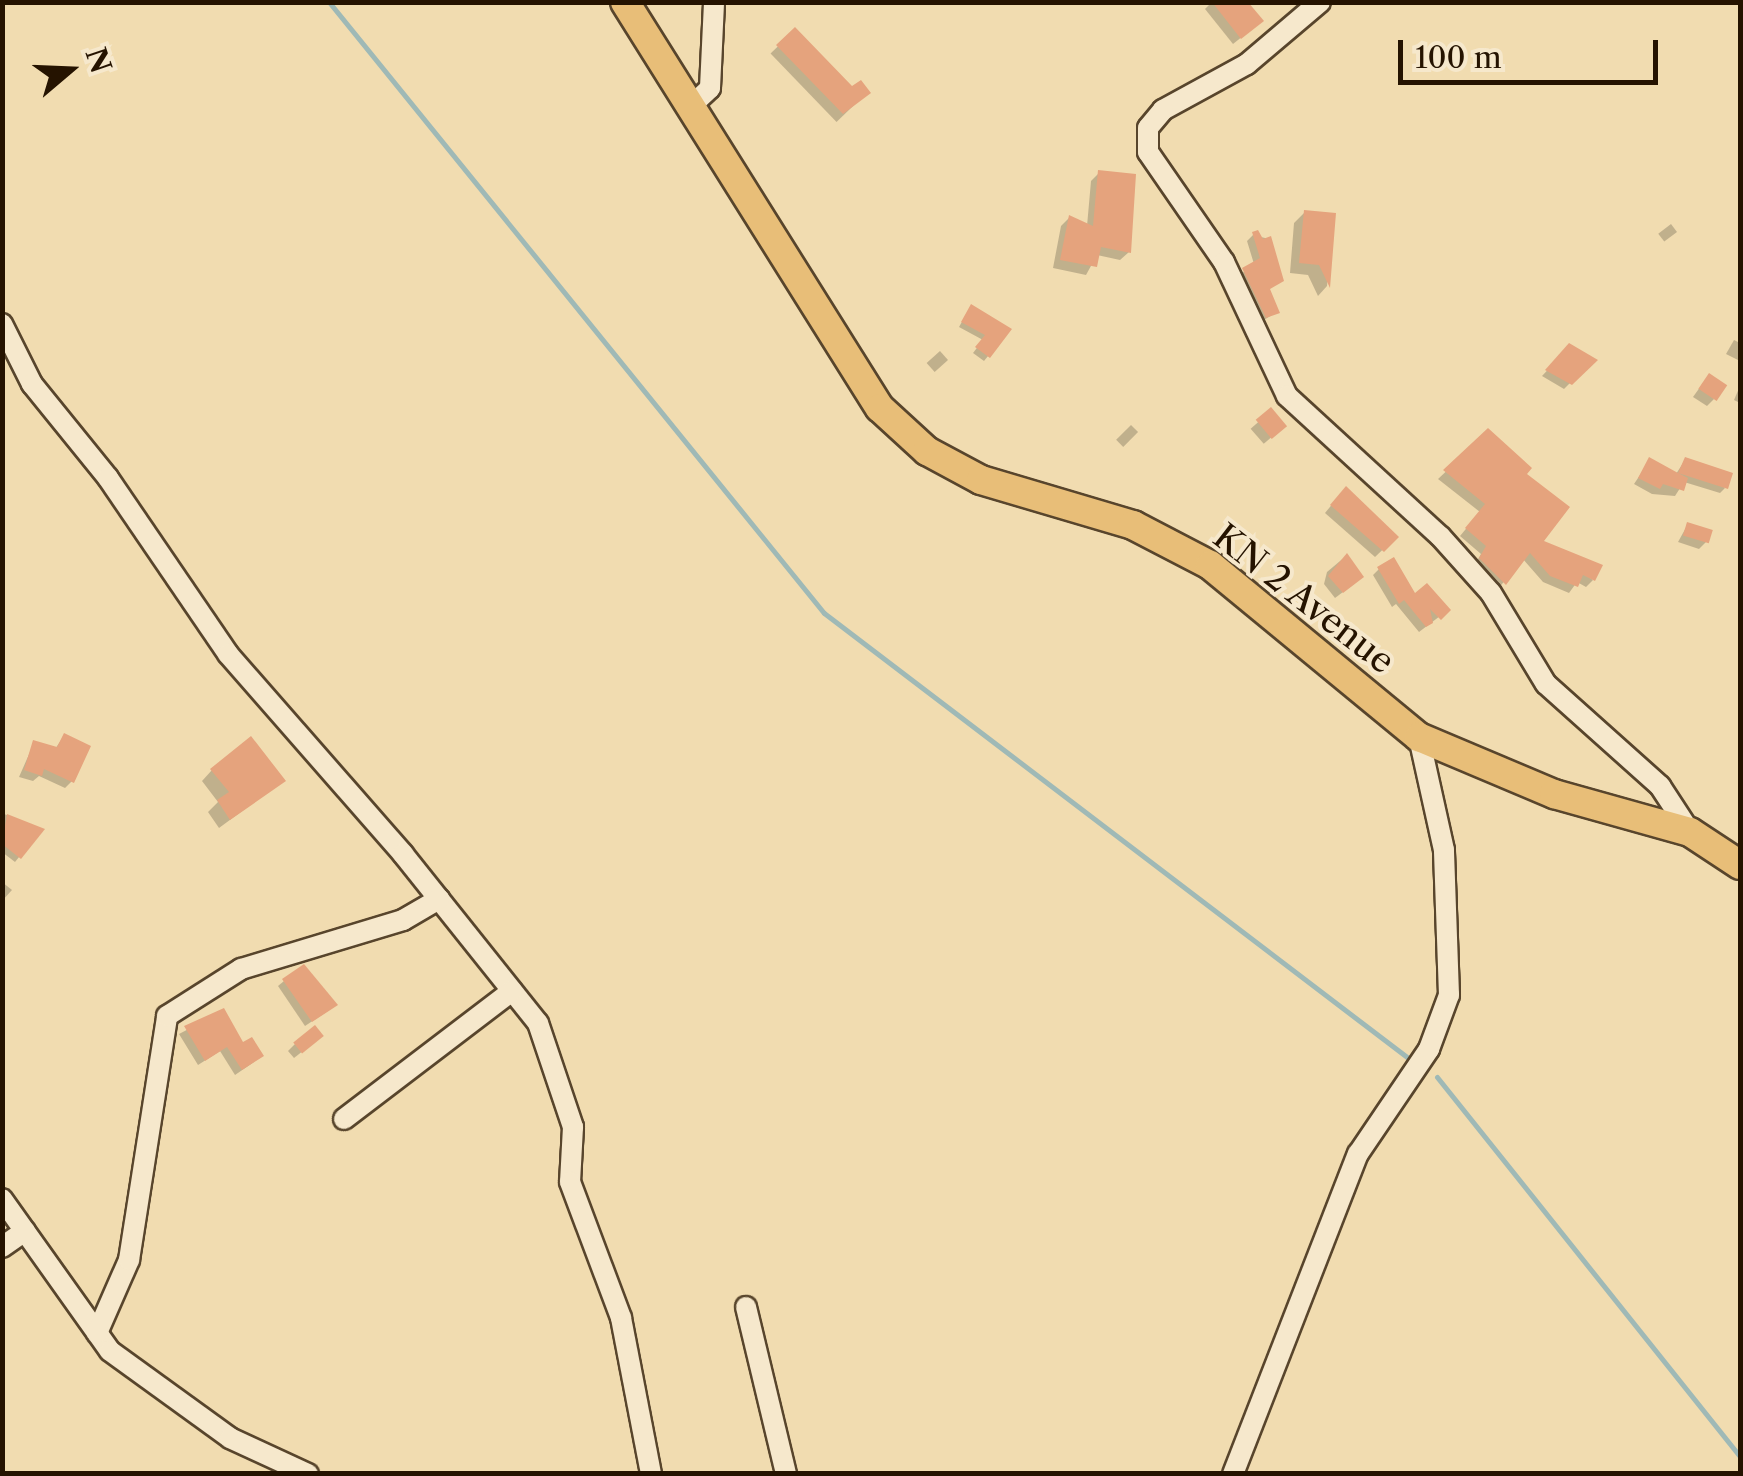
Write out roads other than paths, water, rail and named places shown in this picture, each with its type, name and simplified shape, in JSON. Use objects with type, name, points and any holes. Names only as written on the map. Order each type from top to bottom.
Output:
[{"type":"main road","name":"KN 2 Avenue","points":[[626,2],[880,408],[920,444],[981,480],[1133,526],[1210,565],[1419,737],[1554,794],[1690,832],[1740,866]]},
{"type":"street","points":[[692,106],[710,88],[714,2]]},
{"type":"street","points":[[1320,2],[1247,64],[1163,110],[1148,128],[1148,152],[1224,262],[1286,396],[1440,536],[1491,593],[1546,684],[1660,786],[1690,832]]},
{"type":"street","points":[[2,324],[32,384],[108,478],[228,654],[440,900],[538,1023],[573,1127],[570,1182],[622,1318],[652,1474]]},
{"type":"street","points":[[1233,1474],[1358,1154],[1428,1049],[1449,995],[1444,850],[1419,737]]},
{"type":"street","points":[[97,1333],[129,1260],[167,1016],[241,969],[403,920],[440,900]]},
{"type":"street","points":[[344,1119],[512,991]]},
{"type":"street","points":[[2,1199],[97,1333],[181,1406],[230,1438],[308,1474]]},
{"type":"street","points":[[2,1247],[25,1231]]},
{"type":"street","points":[[746,1307],[786,1474]]},
{"type":"waterway","points":[[329,2],[824,613],[1412,1061]]},
{"type":"waterway","points":[[1437,1077],[1740,1456]]}]
